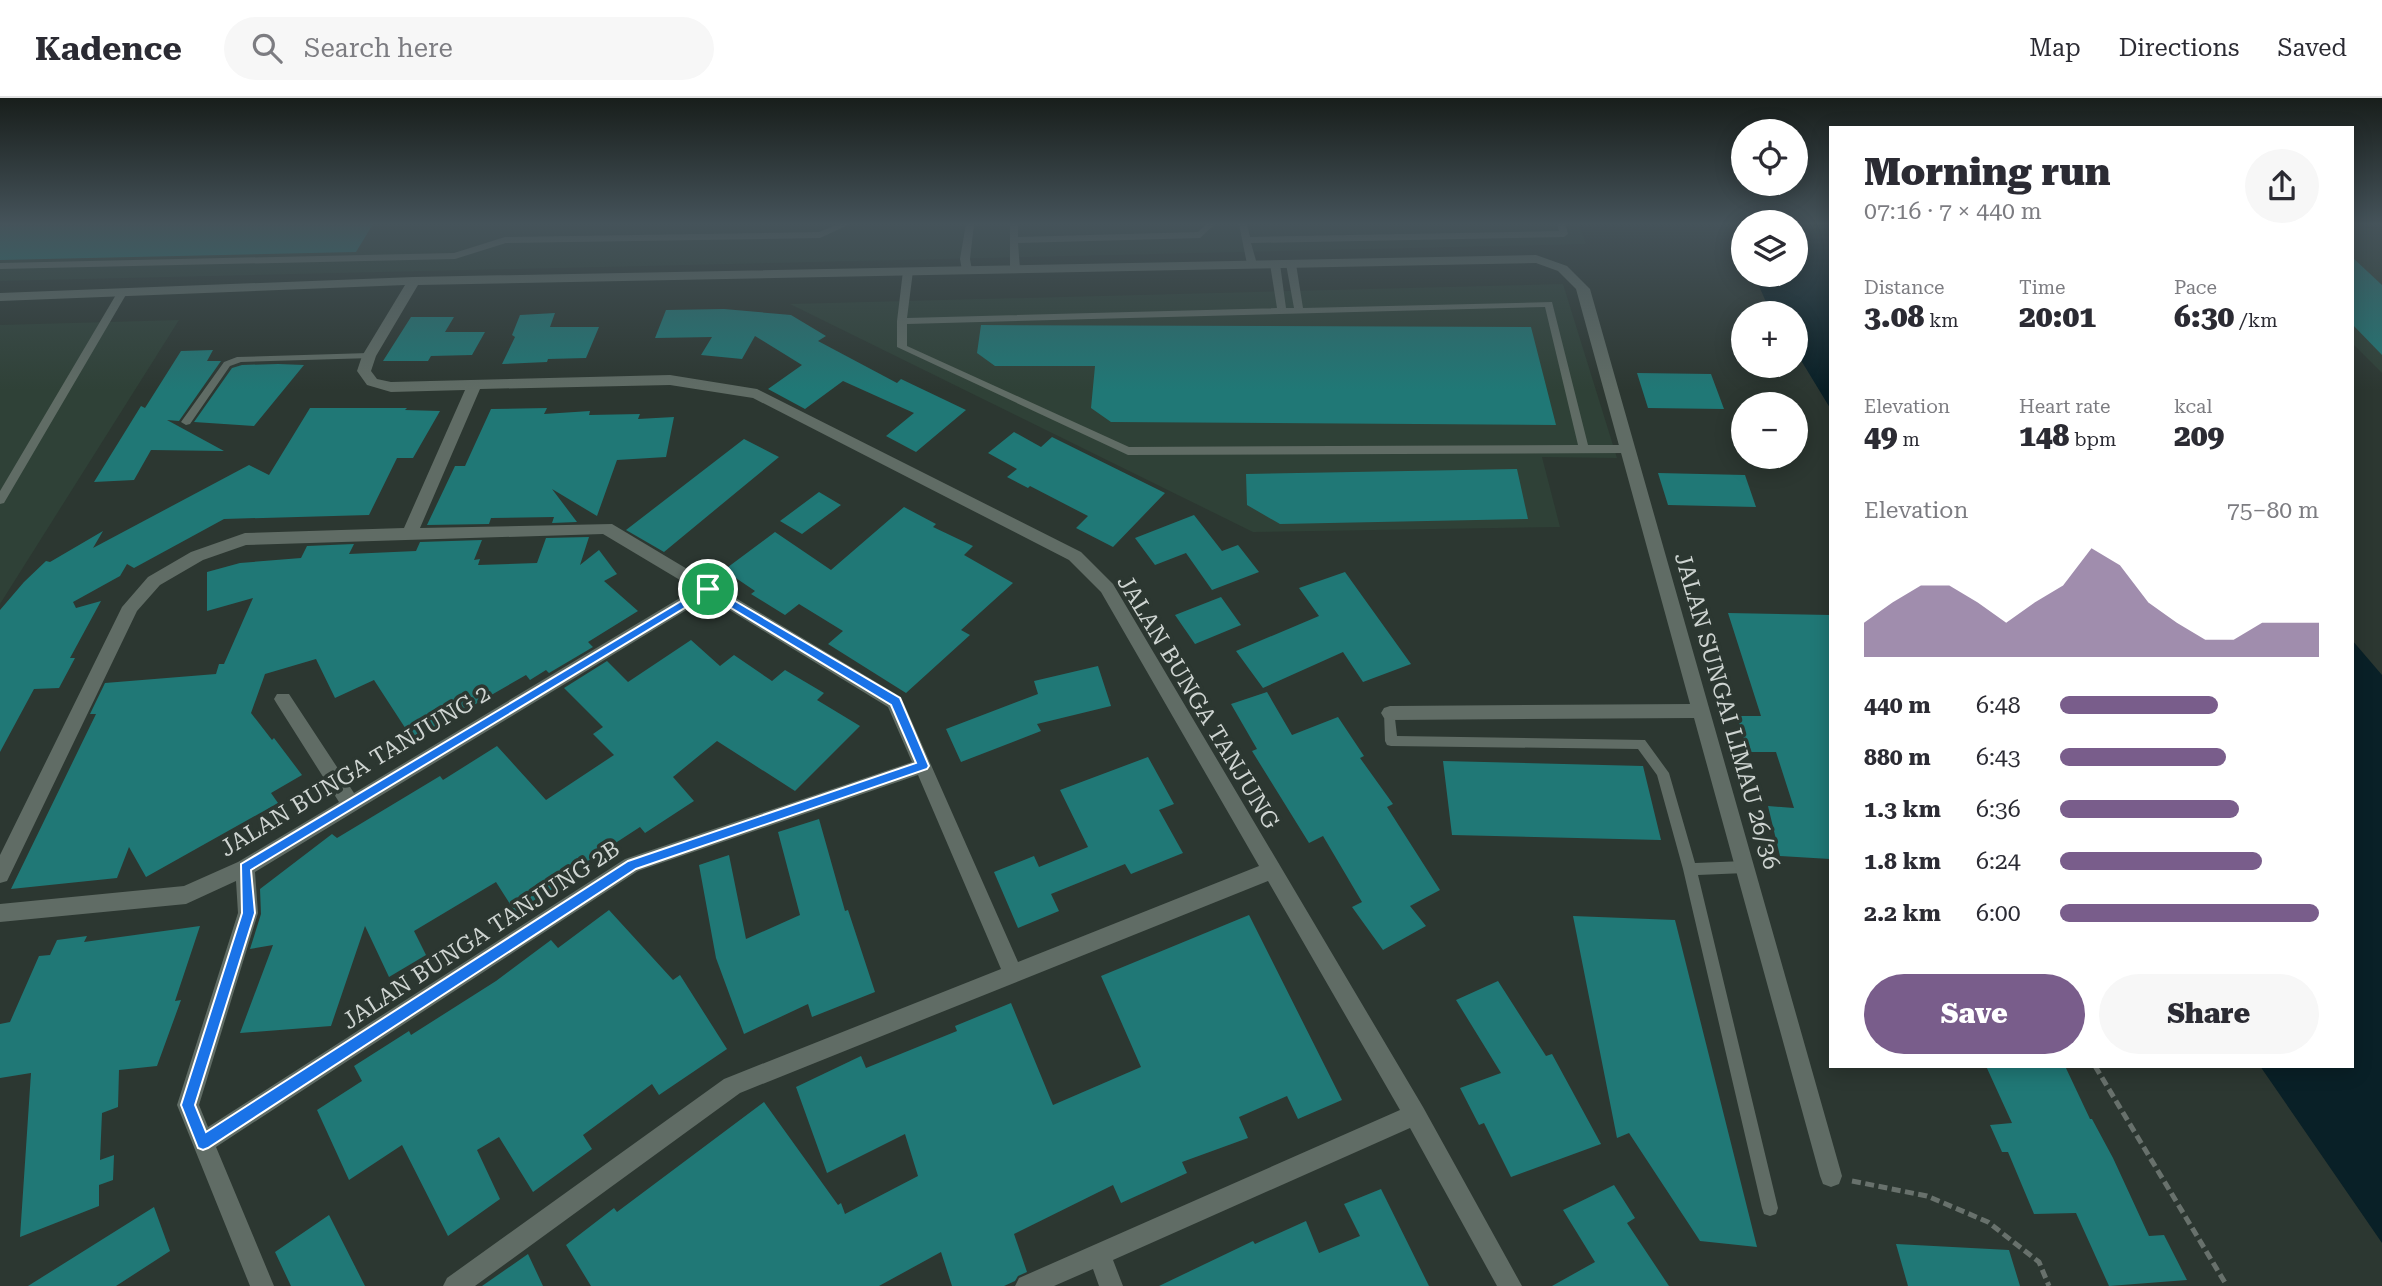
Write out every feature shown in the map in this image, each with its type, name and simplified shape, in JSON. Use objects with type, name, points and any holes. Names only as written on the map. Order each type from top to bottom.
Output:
[{"type":"street","points":[[0,297],[491,279]]},
{"type":"street","name":"JALAN SUNGAI LIMAU 26/36","points":[[1577,279],[1583,289],[1831,1176]]},
{"type":"street","points":[[369,356],[414,281]]},
{"type":"street","name":"JALAN BUNGA TANJUNG","points":[[369,356],[364,371],[372,382],[391,387],[670,380],[757,394],[1075,556],[1107,588],[1415,1115],[1510,1286]]},
{"type":"street","points":[[410,534],[475,384]]},
{"type":"street","points":[[0,875],[130,607],[153,581],[197,556],[245,539],[606,528],[895,702],[1013,973]]},
{"type":"street","name":"JALAN BUNGA TANJUNG 2","points":[[0,913],[186,895],[245,868],[708,589]]},
{"type":"street","points":[[283,699],[351,804]]},
{"type":"street","points":[[1390,713],[1701,711]]},
{"type":"street","name":"JALAN BUNGA TANJUNG 2B","points":[[203,1143],[632,865],[923,766]]},
{"type":"street","points":[[245,868],[248,913],[188,1105],[262,1286]]},
{"type":"street","points":[[455,1286],[732,1086],[1272,870]]},
{"type":"street","points":[[1027,1286],[1415,1115]]},
{"type":"street","points":[[1099,1253],[1111,1286]]},
{"type":"lane","points":[[907,279],[902,347],[1128,451],[1628,449]]},
{"type":"lane","points":[[1277,279],[1282,310]]},
{"type":"lane","points":[[1294,279],[1299,310]]},
{"type":"lane","points":[[0,500],[122,293]]},
{"type":"lane","points":[[902,321],[1549,304],[1584,448]]},
{"type":"lane","points":[[186,422],[227,364],[240,359],[369,356]]},
{"type":"lane","points":[[1390,713],[1391,741],[1641,744],[1663,773],[1690,869],[1770,1208]]},
{"type":"lane","points":[[1690,869],[1745,867]]},
{"type":"path","points":[[2096,1068],[2227,1286]]},
{"type":"path","points":[[1831,1176],[1927,1196],[1988,1222],[2039,1262],[2049,1286]]},
{"type":"shaded area","points":[[0,279],[67,279],[0,281]]},
{"type":"shaded area","points":[[2354,279],[2382,279],[2382,373],[2354,345]]},
{"type":"shaded area","points":[[1563,284],[1617,458],[1542,457],[1560,527],[1253,532],[790,304]]},
{"type":"shaded area","points":[[179,320],[0,604],[0,325]]},
{"type":"water","points":[[1808,279],[1829,279],[1829,406],[1808,372],[1808,301],[1766,301],[1759,287],[1808,287]]},
{"type":"water","points":[[2354,642],[2382,675],[2382,1243],[2261,1068],[2354,1068]]},
{"type":"building","points":[[2354,279],[2376,279],[2382,285],[2382,355],[2354,326]]},
{"type":"building","points":[[724,309],[791,315],[826,336],[818,341],[897,383],[901,379],[966,410],[916,452],[886,436],[914,413],[843,381],[805,409],[768,389],[802,365],[755,336],[742,359],[701,355],[712,337],[655,338],[666,310]]},
{"type":"building","points":[[555,313],[550,327],[599,327],[586,358],[502,364],[515,337],[512,335],[520,315]]},
{"type":"building","points":[[411,317],[454,317],[445,332],[485,332],[472,355],[431,356],[428,361],[383,361]]},
{"type":"building","points":[[981,325],[1531,327],[1556,425],[1111,422],[1091,408],[1095,366],[995,366],[977,353]]},
{"type":"building","points":[[213,350],[207,361],[221,361],[179,421],[167,420],[224,451],[151,450],[134,480],[94,482],[141,406],[145,408],[181,351]]},
{"type":"building","points":[[242,365],[304,365],[254,426],[194,422],[232,368]]},
{"type":"building","points":[[1637,373],[1711,374],[1724,409],[1648,408]]},
{"type":"building","points":[[310,408],[407,408],[405,410],[440,411],[413,458],[397,458],[369,515],[224,519],[134,568],[127,564],[120,576],[73,602],[76,608],[101,601],[70,658],[75,658],[59,688],[34,689],[0,752],[0,610],[24,582],[46,561],[50,562],[103,531],[93,548],[249,465],[269,475]]},
{"type":"building","points":[[547,408],[544,414],[590,411],[589,415],[640,414],[638,419],[674,417],[666,457],[617,460],[597,516],[552,489],[577,522],[552,523],[554,517],[491,518],[489,524],[427,525],[455,466],[465,466],[491,409]]},
{"type":"building","points":[[1014,432],[1041,447],[1052,437],[1165,493],[1113,547],[1076,528],[1088,516],[1007,477],[1017,469],[988,453]]},
{"type":"building","points":[[744,439],[779,457],[664,552],[626,530]]},
{"type":"building","points":[[1517,469],[1528,519],[1280,524],[1247,505],[1246,474]]},
{"type":"building","points":[[1658,473],[1745,475],[1756,507],[1668,505]]},
{"type":"building","points":[[819,492],[841,505],[802,534],[780,521]]},
{"type":"building","points":[[904,507],[936,524],[933,527],[973,546],[964,555],[1013,583],[961,630],[970,635],[906,693],[828,644],[843,631],[799,604],[785,615],[751,594],[755,591],[724,570],[775,532],[831,570]]},
{"type":"building","points":[[1194,515],[1222,551],[1238,545],[1259,572],[1212,590],[1186,553],[1155,565],[1135,538]]},
{"type":"building","points":[[589,537],[580,565],[599,550],[617,574],[604,581],[638,611],[588,642],[593,647],[549,673],[546,670],[530,680],[526,675],[413,740],[374,680],[335,698],[316,659],[265,674],[251,713],[302,775],[271,793],[278,803],[146,877],[129,847],[117,878],[11,889],[96,714],[90,714],[105,683],[216,674],[219,664],[224,664],[253,598],[207,611],[207,572],[240,563],[301,558],[307,546],[354,544],[349,554],[416,551],[420,542],[482,540],[474,560],[480,559],[478,565],[537,563],[546,538]]},
{"type":"building","points":[[1345,572],[1411,664],[1363,682],[1343,652],[1263,688],[1236,651],[1319,616],[1299,588]]},
{"type":"building","points":[[1221,597],[1241,625],[1195,644],[1175,615]]},
{"type":"building","points":[[1728,613],[1829,615],[1829,859],[1780,856],[1768,806],[1794,808],[1776,752],[1748,752],[1737,716],[1761,716]]},
{"type":"building","points":[[691,640],[720,666],[734,655],[772,681],[785,670],[824,693],[817,700],[860,726],[795,791],[717,741],[673,777],[694,801],[645,833],[640,827],[560,879],[562,883],[515,912],[496,882],[414,931],[426,955],[389,977],[365,926],[331,1026],[240,1033],[273,945],[250,949],[261,914],[260,889],[332,834],[337,838],[440,776],[443,780],[497,746],[546,800],[614,755],[593,734],[603,727],[564,688],[607,661],[628,682]]},
{"type":"building","points":[[1098,666],[1111,706],[1037,724],[1041,731],[961,762],[946,729],[1038,694],[1034,681]]},
{"type":"building","points":[[1267,692],[1292,735],[1338,717],[1364,756],[1360,758],[1393,804],[1387,807],[1440,890],[1410,906],[1426,926],[1383,950],[1352,907],[1362,902],[1323,836],[1309,843],[1252,751],[1257,749],[1231,704]]},
{"type":"building","points":[[1148,757],[1174,804],[1159,810],[1183,853],[1131,874],[1125,864],[1051,894],[1059,911],[1018,928],[994,872],[1034,856],[1039,867],[1088,847],[1060,790]]},
{"type":"building","points":[[1443,761],[1643,766],[1661,840],[1452,835]]},
{"type":"building","points":[[819,819],[845,911],[848,910],[875,992],[812,1017],[808,1004],[744,1034],[716,958],[699,865],[729,855],[746,939],[800,915],[778,832]]},
{"type":"building","points":[[609,910],[673,980],[680,975],[727,1049],[659,1095],[652,1084],[583,1135],[592,1149],[533,1192],[499,1137],[477,1150],[500,1199],[448,1236],[402,1145],[349,1180],[317,1110],[362,1081],[354,1066],[409,1031],[411,1035],[496,981],[551,940],[558,948]]},
{"type":"building","points":[[1249,915],[1342,1100],[1298,1119],[1287,1096],[1239,1117],[1248,1138],[1182,1162],[1187,1173],[1121,1203],[1113,1185],[1014,1234],[1027,1272],[1018,1276],[1015,1281],[1004,1286],[952,1286],[941,1252],[879,1286],[591,1286],[566,1245],[614,1208],[617,1212],[764,1102],[838,1205],[841,1203],[845,1214],[918,1176],[905,1134],[827,1173],[796,1087],[861,1056],[866,1068],[957,1031],[955,1026],[1011,1003],[1053,1105],[1141,1067],[1101,976]]},
{"type":"building","points":[[1573,916],[1675,920],[1757,1247],[1700,1241],[1629,1133],[1617,1138]]},
{"type":"building","points":[[200,926],[175,1001],[181,1000],[157,1066],[119,1070],[118,1107],[102,1113],[100,1160],[114,1155],[113,1180],[99,1185],[99,1206],[20,1237],[31,1073],[0,1078],[0,1024],[10,1022],[39,956],[50,955],[57,940],[87,936],[84,942]]},
{"type":"building","points":[[1498,981],[1546,1056],[1552,1054],[1601,1144],[1511,1177],[1484,1123],[1479,1125],[1460,1088],[1501,1073],[1456,1000]]},
{"type":"building","points":[[1987,1068],[2066,1068],[2090,1119],[2113,1158],[2149,1236],[2164,1235],[2187,1280],[2109,1286],[2076,1213],[2034,1214],[2008,1152],[2002,1152],[1990,1125],[2012,1123]]},
{"type":"building","points":[[1614,1185],[1635,1218],[1627,1223],[1669,1286],[1552,1286],[1595,1262],[1563,1210]]},
{"type":"building","points":[[1381,1189],[1429,1286],[1159,1286],[1253,1241],[1255,1244],[1306,1221],[1319,1253],[1360,1236],[1344,1204]]},
{"type":"building","points":[[154,1207],[170,1251],[116,1286],[28,1286]]},
{"type":"building","points":[[329,1215],[365,1286],[291,1286],[275,1252]]},
{"type":"building","points":[[1896,1244],[2009,1250],[2020,1286],[1908,1286]]},
{"type":"building","points":[[528,1254],[543,1286],[482,1286]]},
{"type":"route","points":[[708,589],[895,702],[923,766],[632,865],[203,1143],[188,1105],[248,913],[245,868],[708,589]]}]
